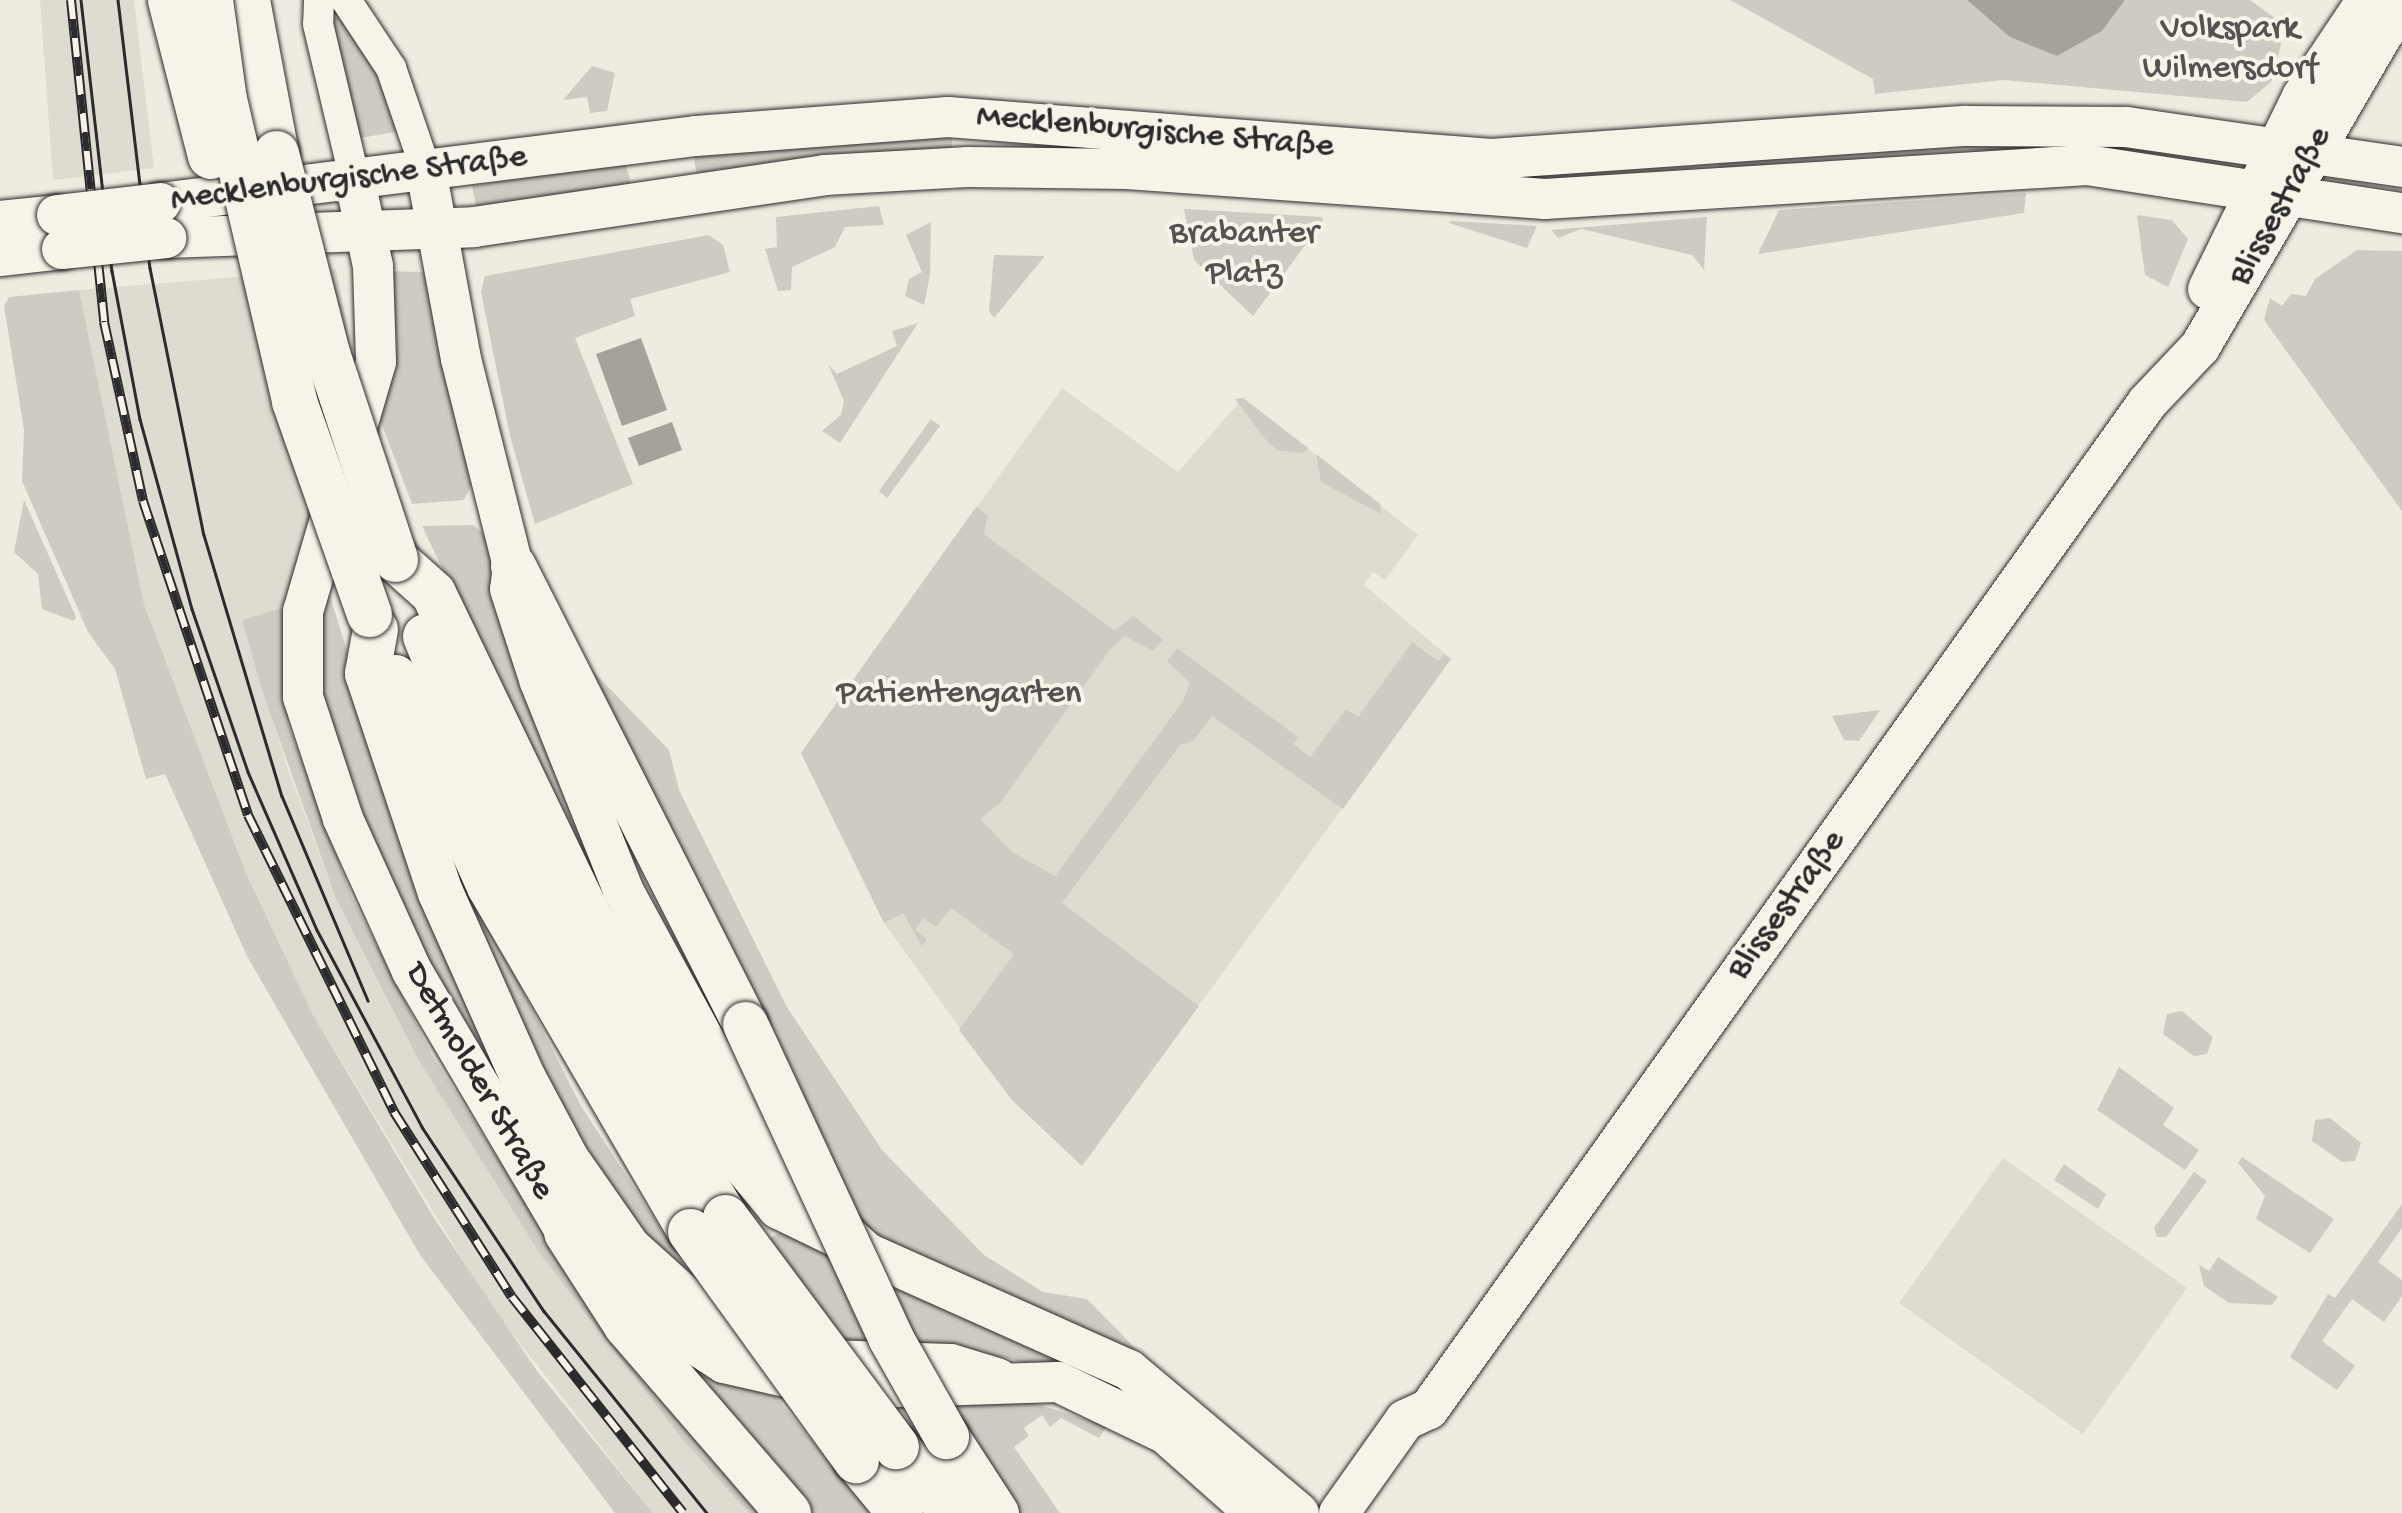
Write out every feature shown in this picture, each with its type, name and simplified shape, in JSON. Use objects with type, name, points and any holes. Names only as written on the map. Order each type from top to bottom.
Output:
[{"type":"highway","points":[[170,0],[212,161],[253,232]]},
{"type":"highway","points":[[210,0],[253,232],[294,401],[397,599],[704,1116],[778,1206],[849,1240]]},
{"type":"highway","points":[[247,0],[276,152],[327,352],[397,599],[489,886],[707,1224],[876,1453],[900,1513]]},
{"type":"highway","points":[[513,566],[746,1024],[890,1337],[946,1436],[996,1513]]},
{"type":"highway","points":[[397,599],[367,673],[440,892],[522,1078],[566,1160],[628,1248],[706,1319],[777,1352],[828,1362],[950,1366],[996,1380]]},
{"type":"highway","points":[[566,1232],[626,1325],[788,1513]]},
{"type":"highway","points":[[876,1453],[953,1513]]},
{"type":"main road","name":"Blissestraße","points":[[1373,1513],[1426,1435],[1429,1409],[2147,402],[2274,192],[2367,0]]},
{"type":"main road","name":"Blissestraße","points":[[2295,150],[2402,0]]},
{"type":"main road","name":"Mecklenburgische Straße","points":[[0,256],[59,232],[163,220],[354,176],[696,136],[948,118],[1491,159],[2012,125],[2126,128],[2402,167]]},
{"type":"main road","name":"Mecklenburgische Straße","points":[[163,220],[368,234],[437,230],[806,178],[968,167],[1127,169],[1545,199],[2028,166],[2142,170],[2402,214]]},
{"type":"main road","points":[[426,170],[513,566],[510,589],[546,698],[652,948],[742,1111],[849,1240],[918,1281],[1129,1370],[1298,1513]]},
{"type":"main road","name":"Detmolder Straße","points":[[354,176],[368,234],[376,362],[303,611],[303,697],[343,819],[412,971],[566,1232],[651,1319],[752,1374],[838,1389],[996,1380],[1058,1382],[1115,1404],[1166,1434],[1255,1513]]},
{"type":"main road","name":"Mecklenburgische Straße","points":[[0,220],[59,232]]},
{"type":"main road","name":"Blissestraße","points":[[1339,1513],[1405,1420],[1429,1409]]},
{"type":"street","points":[[319,0],[318,24],[354,176]]},
{"type":"street","points":[[346,0],[391,68],[426,170]]},
{"type":"shaded area","points":[[40,0],[134,0],[154,168],[53,180]]},
{"type":"shaded area","points":[[1967,0],[2125,0],[2102,31],[2057,56],[2010,37]]},
{"type":"shaded area","points":[[336,269],[354,363],[285,607],[242,620],[288,769],[336,899],[419,1061],[538,1251],[749,1513],[653,1513],[491,1306],[313,1015],[246,873],[144,604],[79,290]]},
{"type":"shaded area","points":[[641,338],[667,410],[622,426],[596,354]]},
{"type":"shaded area","points":[[1062,388],[1178,472],[1243,398],[1418,535],[1385,580],[1373,572],[1364,585],[1451,659],[1082,1166],[1012,1100],[884,923],[801,753]]},
{"type":"shaded area","points":[[672,422],[682,450],[639,466],[628,438]]},
{"type":"shaded area","points":[[2003,1158],[2187,1288],[2083,1434],[1899,1303]]},
{"type":"green space","name":"Volkspark Wilmersdorf","points":[[1730,0],[1967,0],[2057,56],[2102,31],[2125,0],[2250,0],[2275,18],[2281,45],[2271,82],[2247,102],[2003,80],[1875,94],[1873,79]]},
{"type":"green space","points":[[344,15],[385,89],[401,131],[360,138],[332,19]]},
{"type":"green space","points":[[592,66],[615,73],[607,111],[590,113],[587,97],[563,100]]},
{"type":"green space","points":[[952,136],[952,148],[697,176],[693,152]]},
{"type":"green space","points":[[2053,137],[2171,153],[2059,146],[1720,174],[1718,161]]},
{"type":"green space","points":[[625,162],[631,184],[477,210],[472,186]]},
{"type":"green space","points":[[2026,193],[2024,213],[1758,254],[1779,210]]},
{"type":"green space","points":[[879,206],[884,225],[845,227],[835,247],[792,267],[791,290],[778,291],[765,249],[777,247],[776,217]]},
{"type":"green space","name":"Brabanter Platz","points":[[1184,209],[1322,217],[1323,221],[1253,316],[1194,260]]},
{"type":"green space","points":[[2137,215],[2172,220],[2188,239],[2168,287],[2145,275]]},
{"type":"green space","points":[[1707,217],[1704,270],[1692,255],[1581,229],[1558,238],[1551,230]]},
{"type":"green space","points":[[1451,221],[1537,226],[1527,248]]},
{"type":"green space","points":[[931,222],[930,275],[924,305],[905,296],[909,279],[922,272],[906,235]]},
{"type":"green space","points":[[709,235],[723,245],[730,272],[630,299],[635,316],[575,338],[633,484],[535,524],[510,436],[481,292],[485,276]]},
{"type":"green space","points":[[2357,250],[2402,251],[2402,511],[2264,320],[2270,298],[2282,306],[2291,294],[2306,296],[2315,279]]},
{"type":"green space","points":[[994,255],[1045,256],[994,318],[989,311]]},
{"type":"green space","points":[[382,271],[424,272],[471,486],[464,500],[412,504],[377,412]]},
{"type":"green space","points":[[79,290],[144,604],[246,873],[313,1015],[434,1218],[537,1371],[653,1513],[615,1513],[420,1255],[248,958],[165,774],[146,779],[115,669],[88,632],[22,481],[24,430],[4,306],[9,297]]},
{"type":"green space","points":[[918,323],[840,443],[822,431],[841,415],[844,401],[828,364],[837,374],[897,346],[892,331]]},
{"type":"green space","points":[[1243,398],[1308,448],[1303,453],[1277,450],[1235,399]]},
{"type":"green space","points":[[931,419],[940,426],[887,498],[879,491]]},
{"type":"green space","points":[[1316,454],[1380,504],[1381,514],[1321,482]]},
{"type":"green space","points":[[24,500],[76,617],[74,621],[42,609],[38,574],[14,552]]},
{"type":"green space","name":"Patientengarten","points":[[976,507],[988,515],[984,534],[1115,631],[1133,616],[1163,639],[1153,651],[1125,636],[1112,647],[1001,802],[980,819],[1012,852],[1055,876],[1183,701],[1190,683],[1167,661],[1177,648],[1298,737],[1293,744],[1310,757],[1346,709],[1358,717],[1412,642],[1438,661],[1444,654],[1451,659],[1343,809],[1212,716],[1193,741],[1180,745],[1062,903],[1199,1006],[1082,1166],[1012,1100],[959,1030],[1014,954],[951,908],[936,927],[923,918],[915,930],[927,939],[922,946],[903,913],[884,923],[801,753]]},
{"type":"green space","points":[[473,525],[484,534],[654,1011],[422,526]]},
{"type":"green space","points":[[324,577],[385,773],[640,1299],[410,943],[319,715]]},
{"type":"green space","points":[[285,607],[288,724],[351,895],[431,1053],[580,1288],[766,1513],[749,1513],[683,1440],[538,1251],[419,1061],[336,899],[263,693],[242,620]]},
{"type":"green space","points":[[585,663],[669,750],[679,790],[787,1007],[882,1150],[984,1255],[1043,1292],[1087,1299],[1146,1359],[1074,1323],[960,1284],[854,1224]]},
{"type":"green space","points":[[1880,710],[1859,741],[1844,740],[1832,716]]},
{"type":"green space","points":[[419,786],[581,1106],[715,1312],[675,1282],[557,1124]]},
{"type":"green space","points":[[2182,1011],[2213,1037],[2207,1054],[2194,1056],[2163,1034],[2167,1014]]},
{"type":"green space","points":[[2119,1067],[2174,1108],[2163,1125],[2199,1150],[2185,1170],[2097,1110]]},
{"type":"green space","points":[[2330,1118],[2361,1143],[2355,1161],[2342,1162],[2312,1141],[2315,1120]]},
{"type":"green space","points":[[2242,1157],[2334,1219],[2310,1253],[2256,1219],[2265,1196],[2238,1163]]},
{"type":"green space","points":[[2064,1164],[2106,1194],[2098,1209],[2054,1180]]},
{"type":"green space","points":[[2194,1172],[2207,1181],[2166,1237],[2157,1237],[2154,1228]]},
{"type":"green space","points":[[2402,1204],[2402,1228],[2378,1262],[2402,1280],[2402,1296],[2384,1322],[2352,1299],[2322,1341],[2355,1366],[2337,1390],[2290,1357],[2328,1294],[2335,1298]]},
{"type":"green space","points":[[788,1228],[843,1264],[887,1357],[854,1357],[769,1239]]},
{"type":"green space","points":[[2218,1257],[2278,1297],[2272,1305],[2229,1303],[2204,1286],[2199,1265],[2209,1271]]},
{"type":"green space","points":[[883,1284],[1057,1346],[1129,1381],[1121,1391],[1004,1357],[918,1356]]},
{"type":"green space","points":[[669,1351],[776,1397],[871,1513],[801,1513]]},
{"type":"green space","points":[[949,1398],[1024,1400],[1107,1426],[1099,1438],[1061,1418],[1050,1427],[1042,1415],[1024,1428],[1029,1436],[1014,1447],[1060,1513],[1012,1513]]},
{"type":"tram line","points":[[81,0],[112,271],[140,419],[192,609],[248,772],[317,930],[422,1127],[544,1311],[707,1513]]},
{"type":"tram line","points":[[118,0],[150,268],[204,535],[282,796],[368,1001]]},
{"type":"railway","points":[[71,0],[104,322],[143,501],[248,815],[394,1112],[512,1297],[683,1513]]}]
